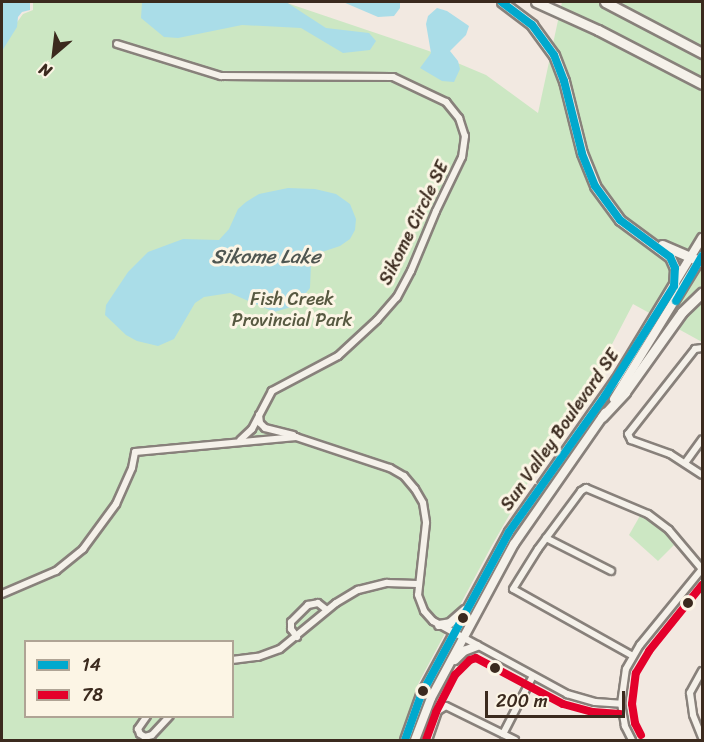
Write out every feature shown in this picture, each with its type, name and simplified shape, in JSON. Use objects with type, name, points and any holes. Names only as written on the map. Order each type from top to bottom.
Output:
[{"type":"highway","points":[[502,2],[532,25],[550,50],[564,81],[582,153],[594,184],[614,213],[671,259],[675,271],[674,286]]},
{"type":"highway","points":[[536,2],[598,30],[702,84]]},
{"type":"highway","points":[[605,2],[702,53]]},
{"type":"highway","points":[[643,237],[699,259]]},
{"type":"highway","points":[[602,417],[625,392],[685,308],[702,293]]},
{"type":"main road","name":"Sun Valley Boulevard SE","points":[[405,741],[421,694],[459,636],[521,532],[602,417],[699,259],[702,238]]},
{"type":"main road","name":"Sun Valley Boulevard SE","points":[[415,741],[426,708],[446,669],[471,603],[509,532],[605,396],[674,286],[699,259]]},
{"type":"main road","points":[[439,626],[452,622],[471,603]]},
{"type":"main road","points":[[446,669],[464,651],[477,646]]},
{"type":"street","name":"Sikome Circle SE","points":[[117,44],[221,76],[393,77],[446,102],[459,118],[465,136],[462,158],[397,297],[377,320],[338,356],[272,391],[251,430],[240,441]]},
{"type":"street","points":[[702,348],[695,349],[628,432],[632,440],[670,454],[702,475]]},
{"type":"street","points":[[259,413],[259,420],[264,427],[387,466],[401,474],[412,485],[421,500],[426,519],[417,584],[421,605],[439,626],[556,689],[585,700],[621,704]]},
{"type":"street","points":[[2,594],[63,567],[82,549],[117,504],[135,452],[296,437]]},
{"type":"street","points":[[685,463],[702,440]]},
{"type":"street","points":[[632,741],[625,726],[621,704],[624,675],[633,656],[702,569],[669,530],[654,517],[586,488],[582,489],[515,583],[514,591],[633,656]]},
{"type":"street","points":[[546,538],[611,571]]},
{"type":"street","points":[[234,660],[268,655],[297,637],[347,595],[367,587],[387,583],[417,584]]},
{"type":"street","points":[[2,588],[14,588]]},
{"type":"street","points":[[297,637],[291,629],[291,622],[308,605],[318,603],[327,610]]},
{"type":"street","points":[[702,671],[690,693],[693,715],[702,737]]},
{"type":"street","points":[[502,734],[534,676]]},
{"type":"street","points":[[428,741],[438,711],[446,706],[515,741]]},
{"type":"street","points":[[146,718],[138,729],[145,737],[152,735],[169,718]]},
{"type":"green space","name":"Fish Creek Provincial Park","points":[[33,2],[284,2],[429,51],[486,75],[538,113],[562,2],[702,2],[702,342],[633,304],[596,375],[558,430],[491,547],[419,682],[401,740],[2,740],[2,43],[23,14],[33,10]]},
{"type":"green space","points":[[641,514],[659,526],[674,545],[658,561],[629,535]]},
{"type":"water","points":[[2,2],[30,2],[30,10],[22,12],[18,17],[17,27],[2,51]]},
{"type":"water","points":[[142,2],[286,2],[326,28],[369,33],[376,41],[370,50],[343,53],[301,28],[242,25],[178,38],[164,37],[141,18]]},
{"type":"water","points":[[343,2],[400,2],[400,8],[394,16],[378,17]]},
{"type":"water","points":[[437,8],[447,11],[469,26],[466,35],[450,51],[458,61],[460,69],[454,82],[442,81],[420,68],[431,53],[426,24],[428,16]]},
{"type":"water","name":"Sikome Lake","points":[[288,188],[315,189],[336,194],[350,204],[356,219],[355,230],[350,239],[340,246],[316,254],[311,264],[310,288],[295,306],[274,312],[230,293],[204,297],[195,303],[174,339],[158,346],[137,341],[126,335],[105,315],[106,305],[128,272],[148,252],[183,239],[219,240],[229,229],[238,209],[246,202],[259,194]]},
{"type":"transit line","name":"14","points":[[405,740],[421,695],[509,532],[605,396],[674,286],[675,268],[670,257],[620,220],[595,186],[582,153],[564,81],[554,55],[532,25],[502,2]]},
{"type":"transit line","name":"14","points":[[676,301],[702,256]]},
{"type":"transit line","name":"78","points":[[641,735],[635,723],[632,704],[636,673],[649,651],[702,585]]},
{"type":"transit line","name":"78","points":[[426,740],[436,712],[455,675],[470,660],[476,658],[563,704],[593,712],[620,714]]}]
